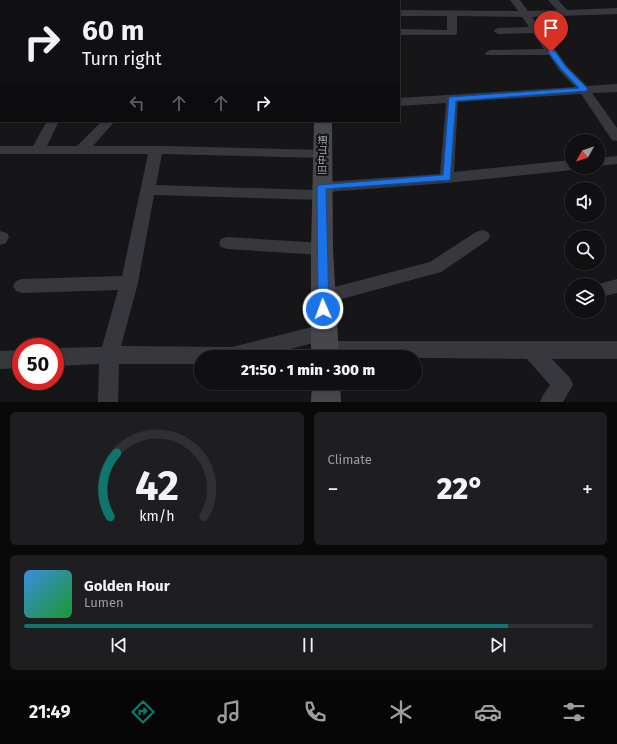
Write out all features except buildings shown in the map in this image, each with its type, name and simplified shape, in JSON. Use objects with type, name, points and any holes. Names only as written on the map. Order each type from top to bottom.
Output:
[{"type":"main road","name":"旧中山道","points":[[323,122],[322,250],[325,346]]},
{"type":"main road","points":[[326,390],[326,402]]},
{"type":"street","points":[[515,0],[523,14],[551,52],[563,68],[584,90],[617,137]]},
{"type":"street","points":[[553,0],[565,13]]},
{"type":"street","points":[[400,13],[523,14],[617,12]]},
{"type":"street","points":[[400,32],[452,33],[452,14]]},
{"type":"street","points":[[498,31],[536,30]]},
{"type":"street","points":[[490,53],[551,52]]},
{"type":"street","points":[[400,102],[617,88]]},
{"type":"street","points":[[447,178],[452,99]]},
{"type":"street","points":[[38,151],[52,122]]},
{"type":"street","points":[[80,151],[108,122]]},
{"type":"street","points":[[0,150],[156,150],[322,154]]},
{"type":"street","points":[[108,402],[109,355],[129,283],[156,150]]},
{"type":"street","points":[[605,161],[617,160]]},
{"type":"street","points":[[148,190],[322,191],[565,166]]},
{"type":"street","points":[[323,298],[435,267],[482,236]]},
{"type":"street","points":[[227,243],[322,250]]},
{"type":"street","points":[[22,286],[129,283]]},
{"type":"street","points":[[64,357],[109,355],[232,356],[325,346],[532,351],[617,350]]},
{"type":"street","points":[[532,351],[563,385],[550,402]]},
{"type":"street","points":[[0,360],[12,359]]},
{"type":"route","points":[[323,309],[322,187],[447,178],[452,99],[490,95],[584,90],[563,68],[551,52]]}]
